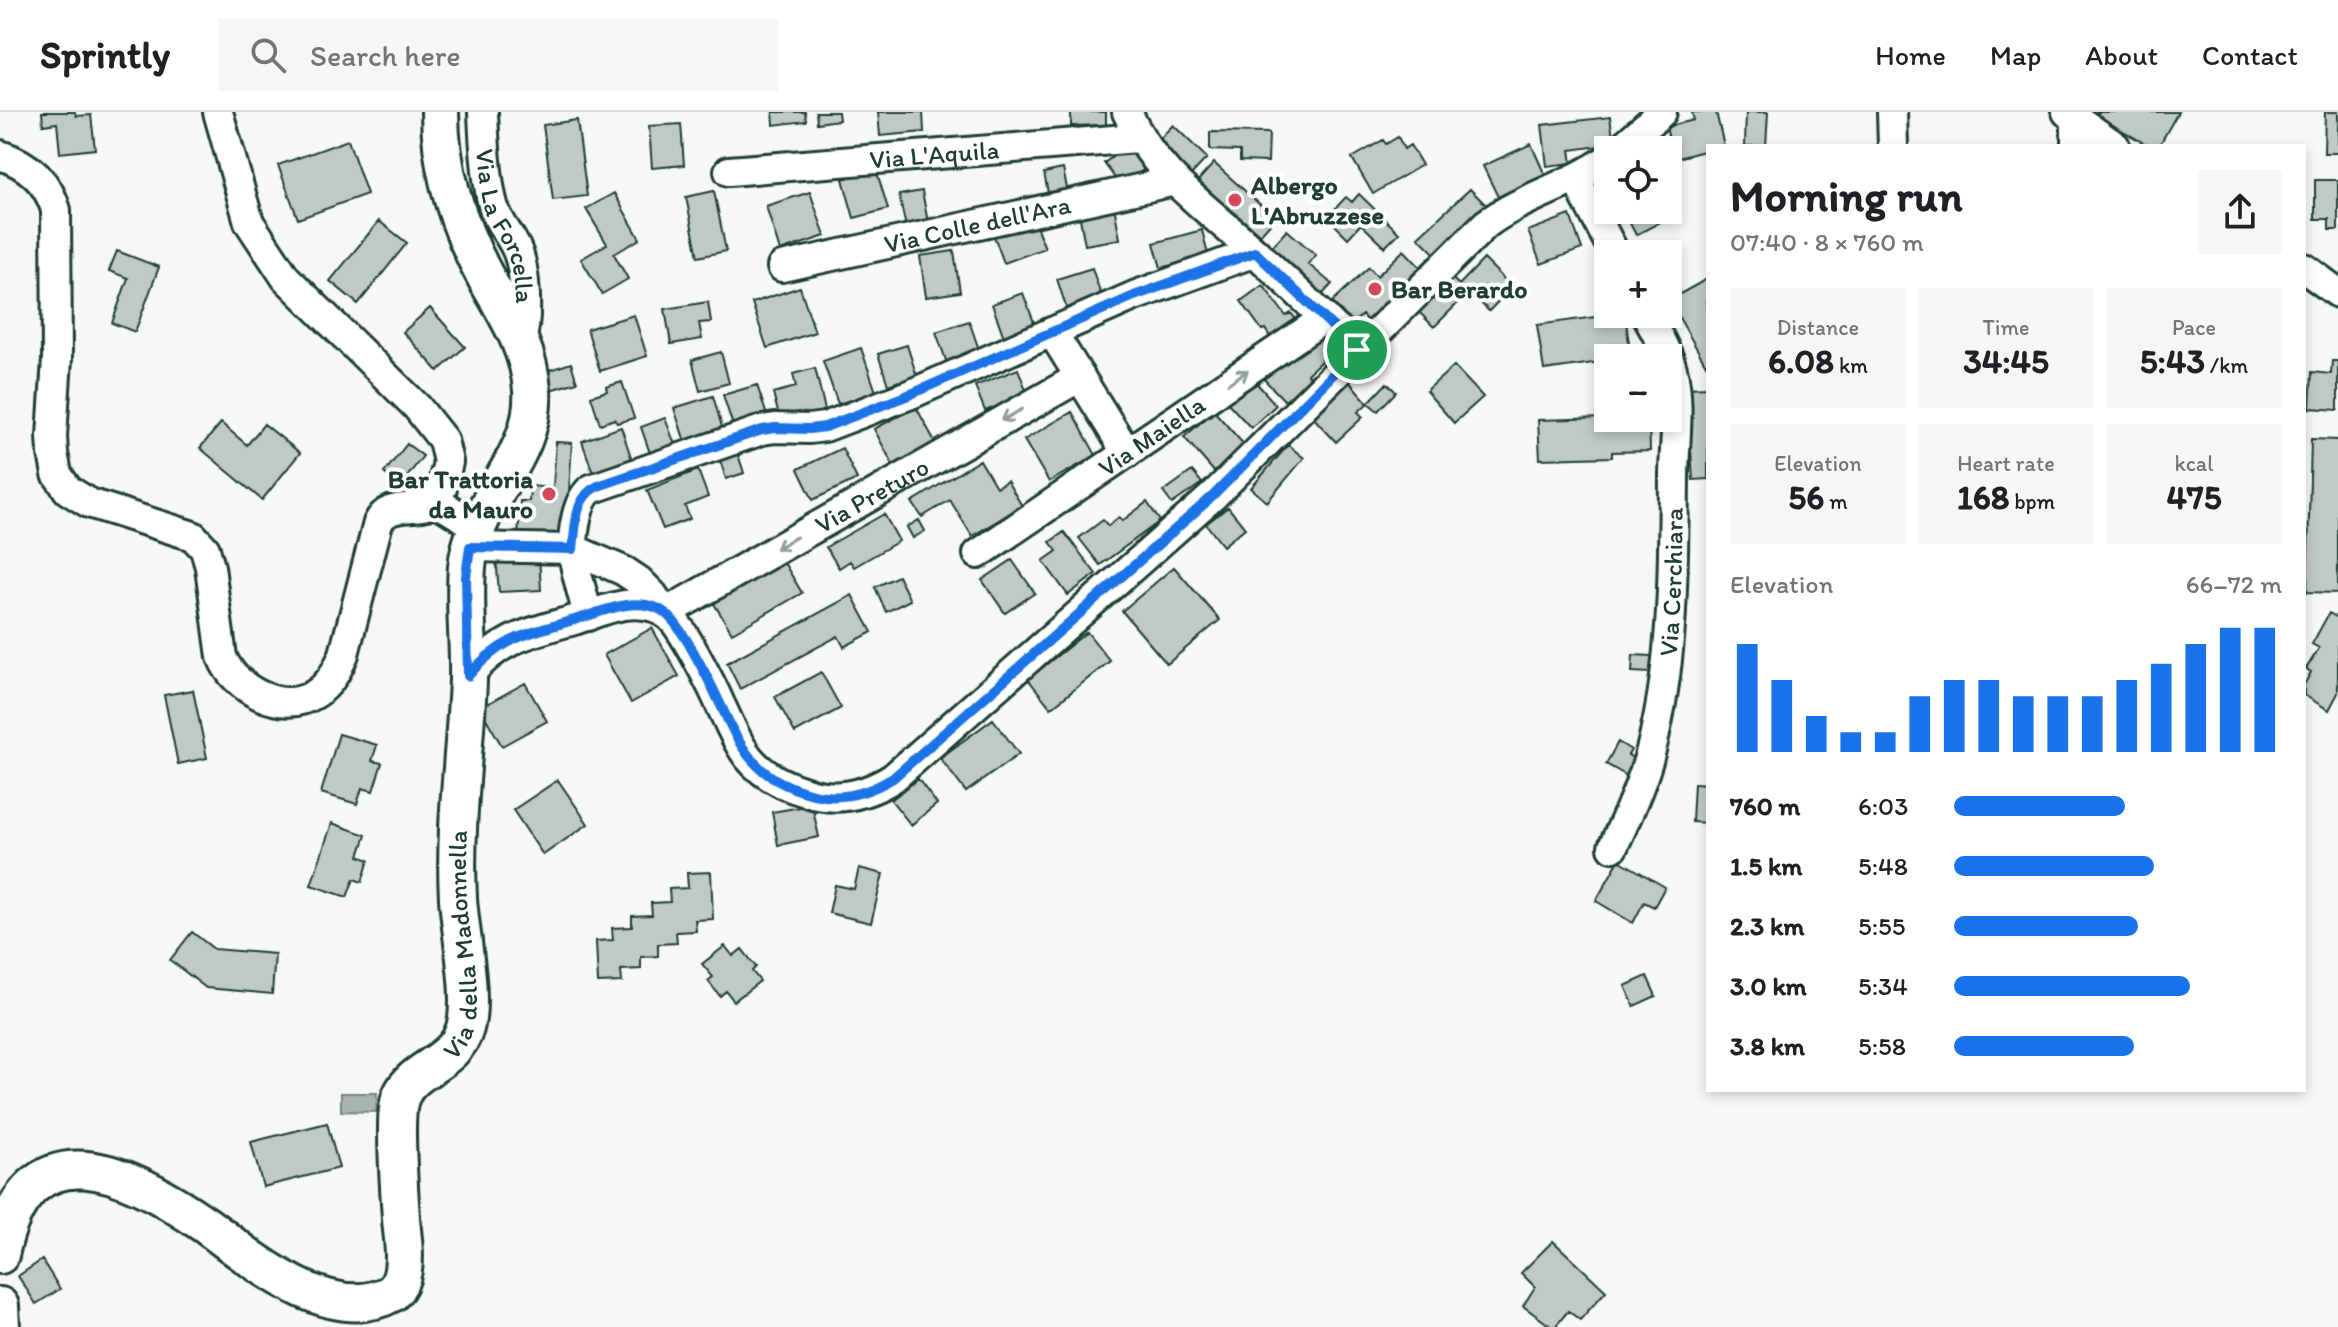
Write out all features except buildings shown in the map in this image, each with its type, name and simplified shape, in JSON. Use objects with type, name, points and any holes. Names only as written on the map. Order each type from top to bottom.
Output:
[{"type":"main road","name":"Via della Madonnella","points":[[0,1255],[13,1214],[36,1183],[62,1169],[83,1168],[127,1181],[169,1202],[209,1228],[264,1276],[312,1304],[344,1312],[360,1312],[376,1305],[396,1288],[403,1274],[399,1102],[406,1088],[455,1048],[467,1019],[457,860],[468,676],[466,577],[473,536],[524,441],[531,416],[532,393],[521,340],[478,262],[451,197],[442,155],[440,112]]},
{"type":"main road","points":[[0,1306],[1,1327]]},
{"type":"street","points":[[0,155],[20,163],[39,178],[51,195],[56,210],[57,359],[52,445],[57,474],[68,490],[81,499],[187,534],[202,544],[208,554],[226,668],[244,686],[273,700],[292,702],[316,694],[338,669],[381,515],[391,509],[423,508],[436,501],[448,462],[443,440],[417,407],[294,288],[249,222],[218,112]]},
{"type":"street","name":"Via La Forcella","points":[[483,112],[493,204],[520,262],[525,322],[521,340]]},
{"type":"street","points":[[1127,112],[1138,138],[1175,181],[1255,252],[1357,350]]},
{"type":"street","points":[[1635,136],[1662,112]]},
{"type":"street","points":[[1892,112],[1893,144]]},
{"type":"street","points":[[2072,115],[2076,144]]},
{"type":"street","points":[[2072,115],[2112,144]]},
{"type":"street","name":"Via L'Aquila","points":[[729,171],[1138,138]]},
{"type":"street","points":[[436,501],[473,536],[573,549],[631,575],[653,595],[685,636],[739,743],[761,770],[789,786],[813,794],[854,795],[874,789],[893,778],[1213,496],[1486,224],[1525,200],[1576,179],[1594,168]]},
{"type":"street","points":[[1576,179],[1608,240]]},
{"type":"street","name":"Via Colle dell'Ara","points":[[782,267],[1175,181]]},
{"type":"street","points":[[588,616],[573,549],[581,500],[588,491],[762,430],[825,427],[911,394],[1134,296],[1255,252]]},
{"type":"street","points":[[2306,269],[2338,293]]},
{"type":"street","name":"Via Maiella","points":[[978,554],[1325,318]]},
{"type":"street","name":"Via Cerchiara","points":[[1613,847],[1646,767],[1655,735],[1673,580],[1675,387],[1668,357],[1653,328]]},
{"type":"street","points":[[1052,332],[1127,453]]},
{"type":"street","name":"Via Preturo","points":[[665,613],[1080,377]]},
{"type":"street","points":[[468,676],[492,651],[517,637],[631,605],[650,606],[665,613]]},
{"type":"shaded area","points":[[341,1093],[377,1093],[376,1112],[341,1111]]},
{"type":"place","name":"Albergo L'Abruzzese","points":[[1235,200]]},
{"type":"place","name":"Bar Berardo","points":[[1375,289]]},
{"type":"place","name":"Bar Trattoria da Mauro","points":[[549,494]]},
{"type":"route","points":[[1255,252],[1357,350],[1213,496],[893,778],[874,789],[854,795],[827,797],[779,782],[761,770],[739,743],[685,636],[665,613],[650,606],[608,609],[517,637],[492,651],[468,676],[466,577],[470,547],[573,549],[581,500],[588,491],[598,486],[762,430],[825,427],[911,394],[1134,296],[1255,252]]}]
